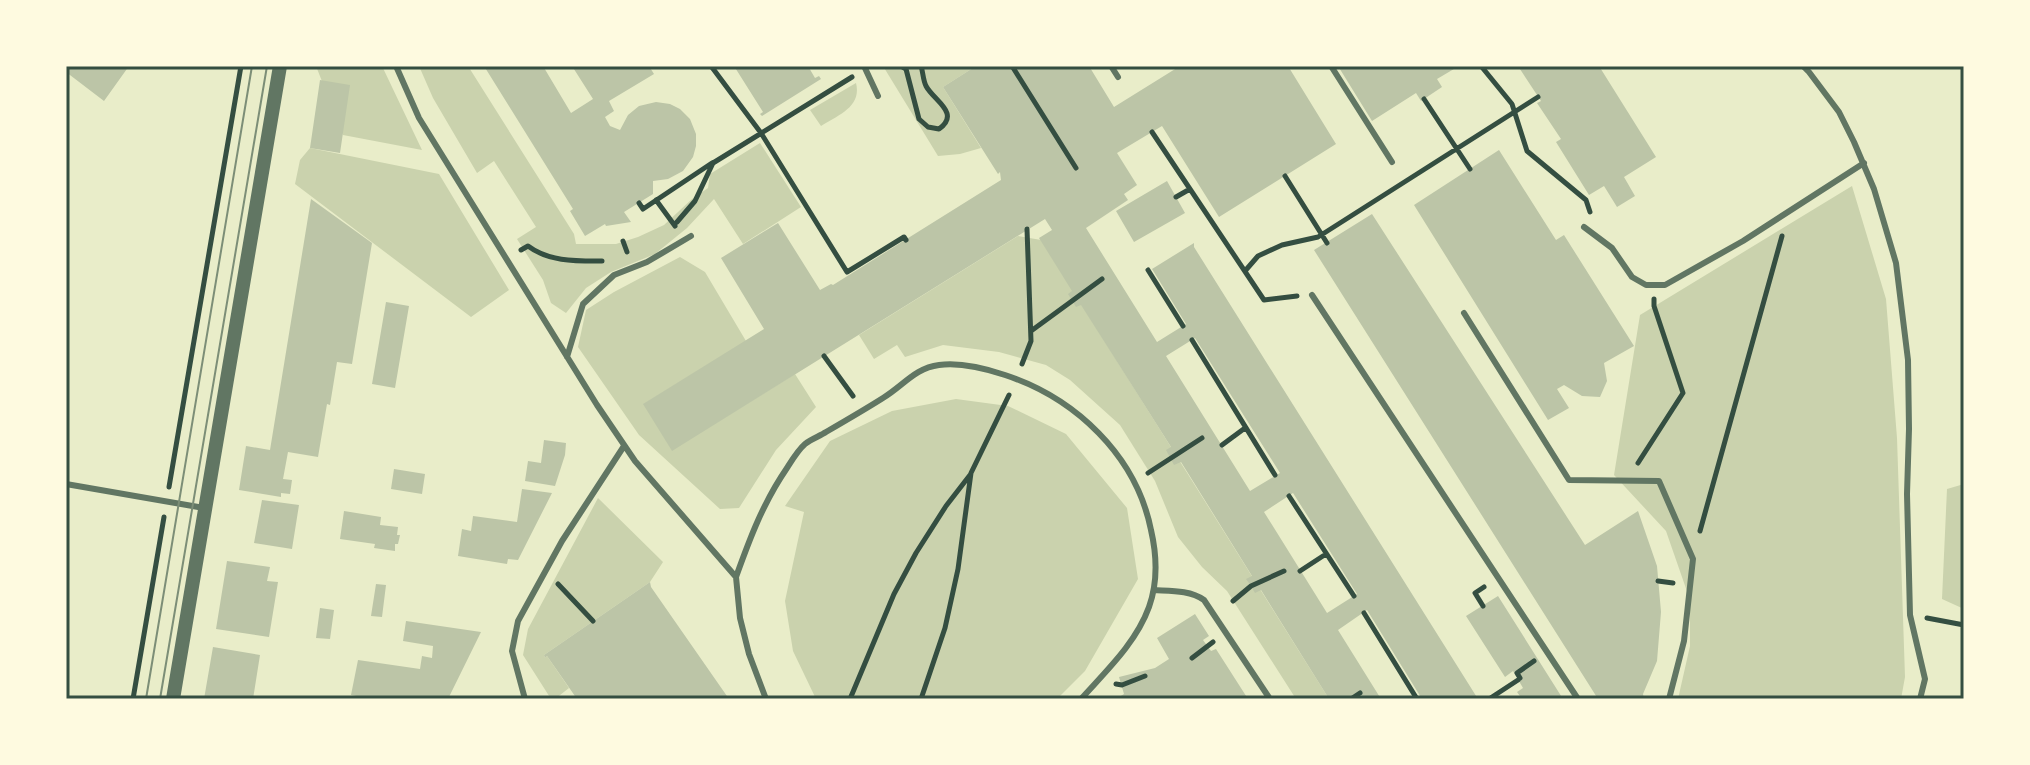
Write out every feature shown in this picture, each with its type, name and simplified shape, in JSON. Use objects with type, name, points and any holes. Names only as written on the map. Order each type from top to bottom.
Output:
[{"type":"street","points":[[173,699],[280,66]]},
{"type":"lane","points":[[396,66],[419,118],[624,446],[736,577]]},
{"type":"lane","points":[[1111,66],[1118,77]]},
{"type":"lane","points":[[1331,66],[1392,162]]},
{"type":"lane","points":[[1803,66],[1839,112],[1864,163],[1896,263],[1906,347],[1910,615],[1925,679],[1920,699]]},
{"type":"lane","points":[[865,67],[878,96]]},
{"type":"lane","points":[[1584,227],[1612,248],[1632,277],[1646,285],[1665,285],[1743,241],[1864,163]]},
{"type":"lane","points":[[567,357],[583,304],[614,275],[647,262],[691,236]]},
{"type":"lane","points":[[1312,295],[1578,699]]},
{"type":"lane","points":[[1464,313],[1569,480],[1659,481],[1693,559],[1684,641],[1669,699]]},
{"type":"lane","points":[[766,699],[743,630],[736,577],[760,513],[805,444],[891,393],[917,372],[944,364],[976,366],[1048,393],[1090,425],[1119,457],[1143,501],[1157,568],[1154,590],[1141,625],[1131,641],[1081,699]]},
{"type":"lane","points":[[525,699],[512,651],[518,621],[562,541],[624,446]]},
{"type":"lane","points":[[66,484],[205,508]]},
{"type":"lane","points":[[1154,590],[1198,595],[1204,600],[1270,699]]},
{"type":"path","points":[[133,699],[241,66]]},
{"type":"path","points":[[711,66],[761,133],[847,272],[904,237],[906,240]]},
{"type":"path","points":[[901,66],[906,69],[919,119],[928,127],[939,129],[948,118],[943,106],[926,85],[921,66]]},
{"type":"path","points":[[1012,66],[1076,168]]},
{"type":"path","points":[[1481,66],[1512,104],[1527,151],[1586,200],[1598,238]]},
{"type":"path","points":[[639,203],[643,209],[865,67]]},
{"type":"path","points":[[1245,271],[1258,256],[1282,245],[1318,237],[1538,97]]},
{"type":"path","points":[[1424,99],[1470,169]]},
{"type":"path","points":[[1152,132],[1264,300],[1312,295]]},
{"type":"path","points":[[668,232],[695,201],[713,163]]},
{"type":"path","points":[[1285,176],[1327,243]]},
{"type":"path","points":[[1176,197],[1190,189]]},
{"type":"path","points":[[656,200],[674,225]]},
{"type":"path","points":[[1693,559],[1789,210]]},
{"type":"path","points":[[850,699],[894,594],[946,506],[971,473],[1017,379],[1031,341],[1027,229]]},
{"type":"path","points":[[507,260],[528,246],[537,253],[568,261],[602,261],[632,255]]},
{"type":"path","points":[[1148,270],[1183,326]]},
{"type":"path","points":[[1031,332],[1102,279]]},
{"type":"path","points":[[1626,481],[1683,393],[1654,306],[1653,285]]},
{"type":"path","points":[[1192,340],[1275,475]]},
{"type":"path","points":[[824,356],[863,410]]},
{"type":"path","points":[[1222,445],[1245,428]]},
{"type":"path","points":[[1134,481],[1202,438]]},
{"type":"path","points":[[921,699],[952,598],[971,473]]},
{"type":"path","points":[[1289,496],[1354,596]]},
{"type":"path","points":[[1300,571],[1326,554]]},
{"type":"path","points":[[546,571],[593,621]]},
{"type":"path","points":[[1233,601],[1251,586],[1284,571]]},
{"type":"path","points":[[1364,613],[1417,699]]},
{"type":"path","points":[[1910,615],[1964,625]]},
{"type":"path","points":[[1192,658],[1207,646]]},
{"type":"path","points":[[1122,685],[1145,676]]},
{"type":"path","points":[[1489,699],[1519,677]]},
{"type":"path","points":[[1351,699],[1360,693]]},
{"type":"green space","points":[[316,66],[382,66],[422,150],[343,135]]},
{"type":"green space","points":[[419,66],[468,66],[574,234],[576,244],[616,244],[664,225],[708,188],[710,174],[760,143],[801,207],[743,244],[714,199],[687,228],[655,254],[611,272],[586,288],[566,313],[551,303],[543,280],[517,239],[536,227],[494,161],[477,173],[433,98]]},
{"type":"green space","points":[[883,66],[976,66],[943,87],[981,148],[938,156]]},
{"type":"green space","points":[[856,83],[857,91],[852,104],[821,126],[810,110]]},
{"type":"green space","points":[[310,148],[439,174],[509,290],[471,317],[295,184],[300,160]]},
{"type":"green space","points":[[1852,186],[1886,299],[1897,438],[1905,677],[1901,699],[1678,699],[1690,646],[1690,600],[1666,531],[1614,475],[1640,315]]},
{"type":"green space","points":[[1018,236],[1041,240],[1329,699],[1296,699],[1227,591],[1178,537],[1155,481],[1120,425],[1070,380],[1046,365],[999,352],[943,345],[905,357],[897,345],[874,359],[859,335]]},
{"type":"green space","points":[[680,257],[705,272],[746,341],[644,404],[672,450],[795,374],[816,407],[776,450],[739,508],[720,509],[639,435],[578,347],[586,310]]},
{"type":"green space","points":[[956,399],[1008,406],[1066,434],[1127,508],[1138,579],[1085,671],[1057,699],[816,699],[793,651],[785,601],[804,512],[785,506],[830,441],[892,411]]},
{"type":"green space","points":[[1964,484],[1964,609],[1942,599],[1947,489]]},
{"type":"green space","points":[[598,498],[663,562],[650,582],[544,655],[569,688],[551,699],[523,655],[528,629]]},
{"type":"building","points":[[66,66],[129,66],[104,101],[66,72]]},
{"type":"building","points":[[484,66],[543,66],[571,113],[593,99],[572,66],[649,66],[654,74],[609,101],[614,111],[605,117],[610,126],[620,130],[628,115],[639,106],[656,102],[670,104],[690,119],[696,134],[693,157],[683,171],[668,179],[653,181],[653,194],[624,212],[631,222],[605,224],[585,236],[570,211],[573,209]]},
{"type":"building","points":[[734,66],[808,66],[815,78],[819,76],[821,79],[762,116],[760,114],[763,112]]},
{"type":"building","points":[[976,66],[1089,66],[1114,107],[1180,66],[1288,66],[1336,144],[1219,217],[1162,126],[1117,153],[1137,185],[1124,194],[1128,200],[1086,228],[1157,342],[1186,324],[1152,269],[1194,243],[1478,699],[1422,699],[1367,610],[1338,630],[1381,699],[1329,699],[1261,590],[1255,593],[1246,579],[1252,576],[1181,462],[1174,465],[1166,450],[1171,447],[1081,305],[1076,307],[1068,294],[1072,291],[1039,238],[1052,230],[1045,219],[672,451],[643,404],[764,329],[721,258],[778,223],[820,290],[833,285],[1001,180],[1000,172],[998,174],[943,87]],"holes":[[[1195,338],[1280,473],[1250,491],[1166,356]],[[1293,493],[1357,594],[1327,613],[1264,512]]]},
{"type":"building","points":[[1338,66],[1459,66],[1437,79],[1442,87],[1421,101],[1416,93],[1372,121]]},
{"type":"building","points":[[1518,66],[1599,66],[1656,157],[1624,177],[1635,196],[1617,207],[1604,186],[1589,195],[1556,142],[1561,139],[1537,103],[1541,101]]},
{"type":"building","points":[[320,80],[350,85],[340,153],[310,148]]},
{"type":"building","points":[[1499,150],[1556,240],[1564,235],[1634,346],[1604,363],[1607,381],[1600,397],[1582,396],[1564,385],[1557,389],[1569,408],[1548,420],[1414,205]]},
{"type":"building","points":[[1167,181],[1185,213],[1134,242],[1116,211]]},
{"type":"building","points":[[311,199],[372,243],[352,364],[337,362],[318,457],[288,452],[283,479],[292,480],[290,494],[281,493],[281,497],[239,490],[246,446],[270,450]]},
{"type":"building","points":[[1372,214],[1585,545],[1638,511],[1657,566],[1661,612],[1657,661],[1643,694],[1644,699],[1598,699],[1314,250]]},
{"type":"building","points":[[386,302],[409,306],[395,388],[372,384]]},
{"type":"building","points":[[544,440],[566,443],[555,486],[525,481],[528,461],[541,463]]},
{"type":"building","points":[[394,469],[425,474],[422,494],[391,489]]},
{"type":"building","points":[[522,489],[552,493],[518,560],[508,559],[507,564],[458,556],[462,529],[471,531],[473,516],[517,522]]},
{"type":"building","points":[[262,500],[299,505],[292,549],[254,543]]},
{"type":"building","points":[[344,511],[381,517],[380,525],[398,527],[397,535],[400,535],[395,551],[374,548],[375,544],[340,539]]},
{"type":"building","points":[[227,561],[270,567],[267,581],[278,582],[269,637],[216,629]]},
{"type":"building","points":[[650,582],[729,699],[577,699],[547,656],[545,658],[544,655]]},
{"type":"building","points":[[376,584],[386,585],[382,617],[371,616]]},
{"type":"building","points":[[1498,596],[1563,699],[1522,699],[1517,692],[1523,688],[1513,671],[1505,677],[1466,616]]},
{"type":"building","points":[[320,608],[334,610],[330,639],[316,638]]},
{"type":"building","points":[[1195,614],[1209,636],[1203,640],[1211,651],[1216,649],[1248,699],[1116,699],[1124,694],[1119,677],[1155,668],[1169,659],[1157,638]]},
{"type":"building","points":[[406,621],[481,632],[448,699],[373,699],[351,695],[358,660],[420,669],[422,656],[432,658],[433,646],[403,641]]},
{"type":"building","points":[[213,647],[260,655],[253,699],[204,699]]},
{"type":"tram line","points":[[146,699],[252,66]]},
{"type":"tram line","points":[[160,699],[267,66]]}]
